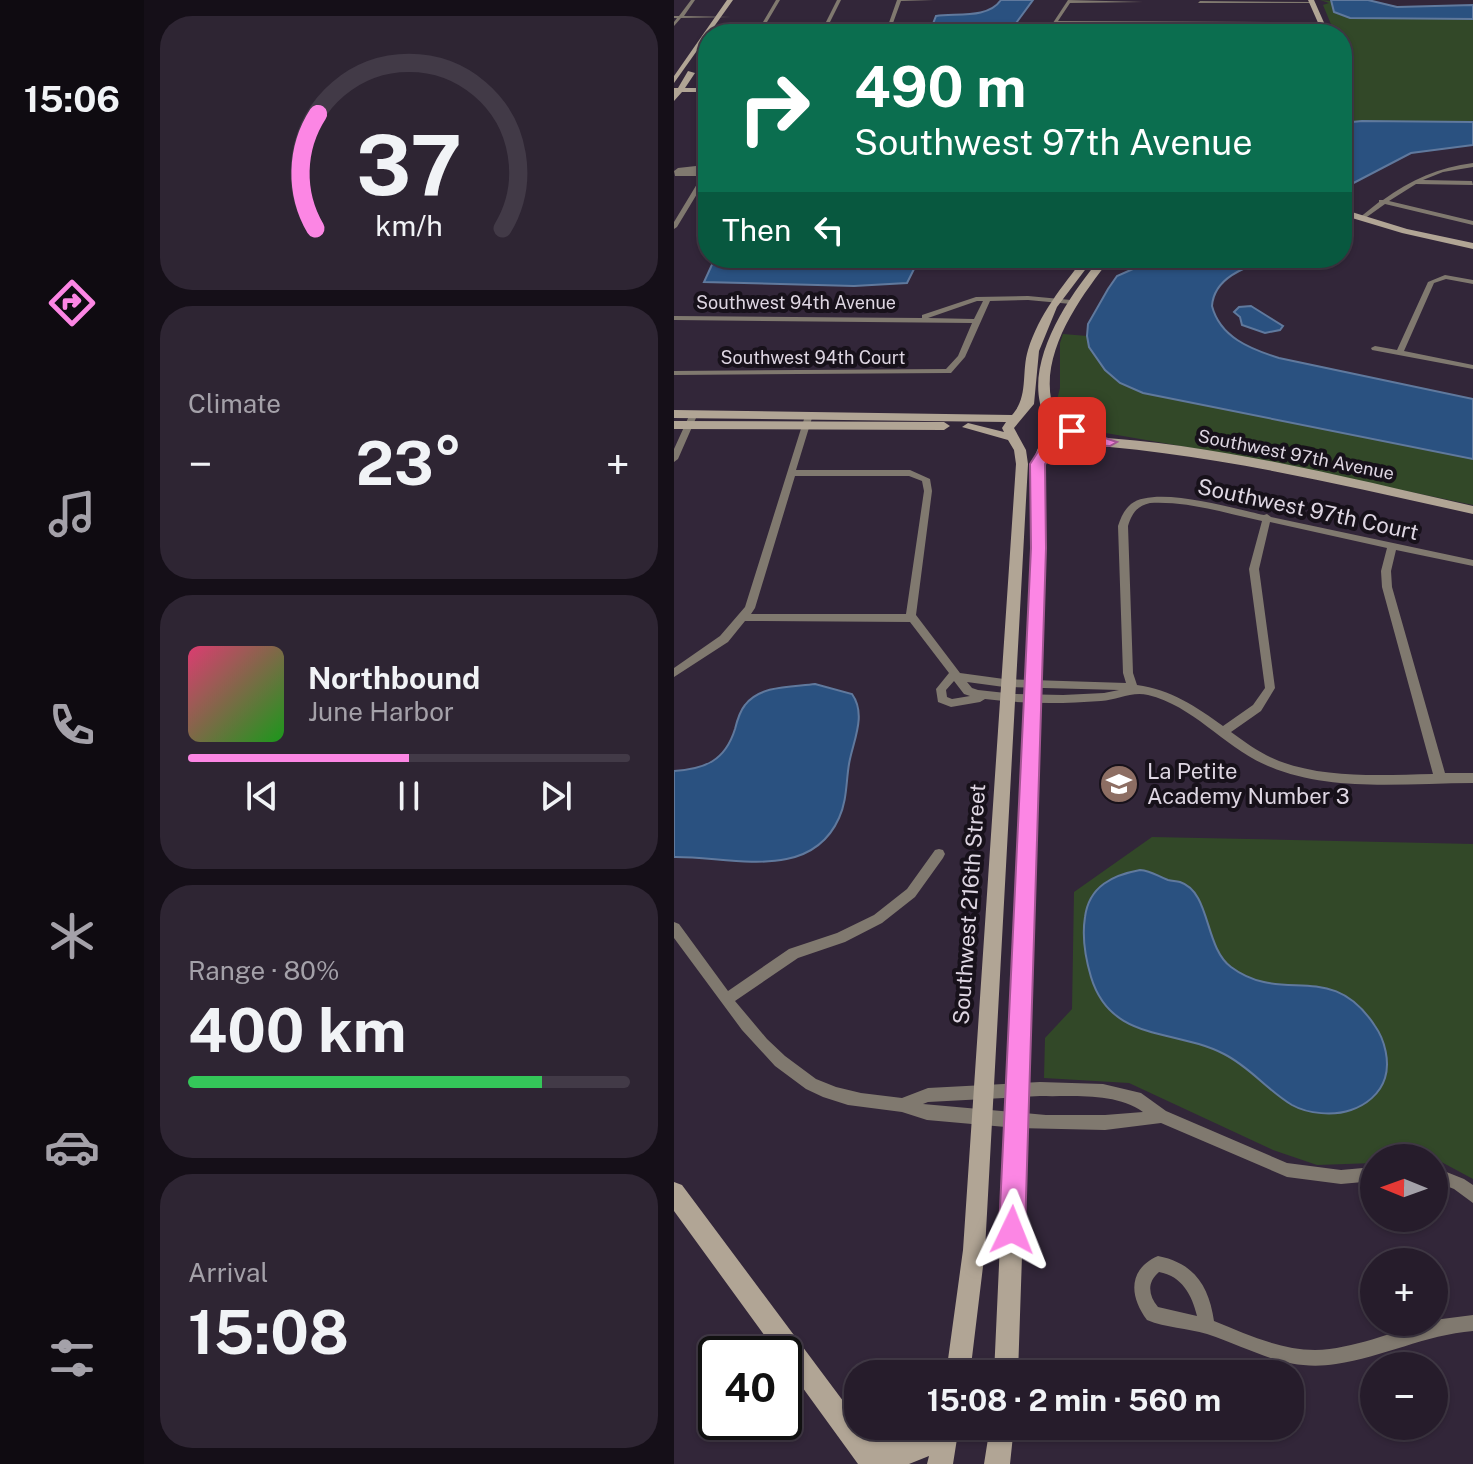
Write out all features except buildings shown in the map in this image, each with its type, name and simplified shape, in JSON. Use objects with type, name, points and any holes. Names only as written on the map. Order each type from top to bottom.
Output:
[{"type":"street","points":[[674,25],[677,17],[693,0]]},
{"type":"street","points":[[714,24],[730,0]]},
{"type":"street","points":[[724,24],[740,0]]},
{"type":"street","points":[[764,24],[778,0]]},
{"type":"street","points":[[827,24],[839,0]]},
{"type":"street","points":[[891,24],[899,0],[932,0]]},
{"type":"street","points":[[1055,22],[1070,1],[1141,1],[1143,22]]},
{"type":"street","points":[[1260,1],[1267,23]]},
{"type":"street","points":[[1301,1],[1311,24]]},
{"type":"street","points":[[1200,3],[1312,1],[1322,24]]},
{"type":"street","points":[[677,17],[729,17]]},
{"type":"street","points":[[1055,22],[1286,23]]},
{"type":"street","points":[[674,81],[698,47]]},
{"type":"street","points":[[674,99],[698,62]]},
{"type":"street","points":[[677,90],[698,90]]},
{"type":"street","points":[[1362,218],[1381,201],[1416,182],[1450,168],[1473,165]]},
{"type":"street","points":[[1416,182],[1472,185],[1463,166]]},
{"type":"street","points":[[675,224],[698,190]]},
{"type":"street","points":[[1381,201],[1473,223]]},
{"type":"street","points":[[674,215],[683,215]]},
{"type":"street","points":[[1352,216],[1473,246]]},
{"type":"street","points":[[1352,218],[1375,230],[1473,253]]},
{"type":"street","points":[[1375,230],[1405,231]]},
{"type":"street","points":[[807,420],[952,426],[1012,438],[1008,426],[1030,399],[1033,351],[1053,304],[1081,268]]},
{"type":"street","points":[[1007,1360],[1039,548],[1037,477],[1040,455],[1059,433],[1045,405],[1048,362],[1070,306],[1098,268]]},
{"type":"street","points":[[1400,353],[1427,287],[1439,278],[1473,282]]},
{"type":"street","name":"Southwest 94th Avenue","points":[[917,319],[963,302],[1070,306]]},
{"type":"street","points":[[976,321],[986,302]]},
{"type":"street","name":"Southwest 94th Avenue","points":[[674,318],[976,321]]},
{"type":"street","name":"Southwest 94th Court","points":[[674,373],[927,374],[952,370],[976,321]]},
{"type":"street","points":[[1375,348],[1473,367]]},
{"type":"street","name":"Southwest 97th Avenue","points":[[1016,418],[1034,413],[1110,442]]},
{"type":"street","points":[[674,414],[691,420]]},
{"type":"street","points":[[674,425],[691,420],[1016,418]]},
{"type":"street","points":[[675,455],[691,420]]},
{"type":"street","points":[[674,673],[724,639],[745,617],[759,584],[807,420]]},
{"type":"street","name":"Southwest 97th Avenue","points":[[1012,438],[1032,444],[1052,440],[1110,442],[1234,460],[1473,510]]},
{"type":"street","name":"Southwest 216th Street","points":[[960,1360],[974,1250],[1022,462],[1012,438]]},
{"type":"street","points":[[792,473],[910,473],[923,477],[928,491],[912,618],[962,686],[982,698]]},
{"type":"street","name":"Southwest 97th Court","points":[[1133,689],[1128,673],[1123,533],[1125,516],[1135,504],[1170,500],[1267,517],[1473,563]]},
{"type":"street","points":[[1224,731],[1264,701],[1271,683],[1254,569],[1267,517]]},
{"type":"street","points":[[1392,545],[1386,571],[1387,587],[1440,777]]},
{"type":"street","points":[[745,617],[912,618]]},
{"type":"street","points":[[956,674],[1008,691]]},
{"type":"street","points":[[956,674],[941,689],[942,699],[951,703],[1008,691],[1114,697],[1133,689],[1154,693],[1189,707],[1251,752],[1298,771],[1473,778]]},
{"type":"street","points":[[727,999],[794,953],[840,938],[878,919],[911,893],[939,854]]},
{"type":"street","points":[[674,928],[727,999],[774,1053],[812,1084],[855,1101],[901,1105],[929,1113],[982,1104],[1017,1090],[1121,1093],[1136,1098],[1161,1116],[1287,1170],[1341,1177],[1360,1175]]},
{"type":"street","points":[[901,1105],[928,1095],[982,1104],[1016,1119],[1132,1122],[1161,1116]]},
{"type":"street","points":[[1448,1180],[1473,1195]]},
{"type":"street","points":[[674,1193],[870,1458],[906,1454],[931,1440]]},
{"type":"street","points":[[1207,1326],[1205,1307],[1182,1270],[1166,1264],[1151,1267],[1142,1290],[1153,1314],[1207,1326],[1244,1341],[1315,1358],[1430,1329],[1473,1323]]},
{"type":"street","points":[[940,1464],[944,1440]]},
{"type":"street","points":[[997,1464],[1000,1440]]},
{"type":"green space","points":[[1320,0],[1333,1],[1359,19],[1473,19],[1473,122],[1352,123],[1352,24],[1331,24],[1323,5],[1329,3]]},
{"type":"green space","points":[[1063,334],[1087,336],[1095,355],[1108,371],[1143,393],[1473,459],[1473,505],[1244,457],[1071,427],[1054,411],[1060,388],[1060,343]]},
{"type":"green space","points":[[1152,837],[1473,844],[1473,1179],[1448,1166],[1448,1144],[1360,1144],[1360,1163],[1317,1165],[1273,1150],[1129,1083],[1044,1078],[1045,1038],[1072,1009],[1074,892]]},
{"type":"water","points":[[1001,0],[1033,0],[1015,24],[933,24],[936,16],[980,13]]},
{"type":"water","points":[[1331,0],[1368,0],[1397,7],[1473,5],[1473,19],[1350,18],[1334,12]]},
{"type":"water","points":[[1352,122],[1473,122],[1473,145],[1411,153],[1352,184]]},
{"type":"water","points":[[710,268],[914,268],[907,283],[854,286],[704,282]]},
{"type":"water","points":[[1247,268],[1226,280],[1214,296],[1212,306],[1216,317],[1229,334],[1247,346],[1279,358],[1473,399],[1473,459],[1143,393],[1120,383],[1105,370],[1089,347],[1088,324],[1117,276],[1133,269]]},
{"type":"water","points":[[1251,306],[1283,326],[1280,330],[1265,333],[1242,325],[1240,317],[1234,312],[1239,307]]},
{"type":"water","points":[[815,684],[852,694],[859,719],[844,805],[826,838],[809,851],[789,859],[766,862],[674,857],[674,771],[704,765],[719,756],[731,740],[743,707],[751,698],[777,688]]},
{"type":"water","points":[[1140,870],[1190,888],[1203,908],[1216,947],[1231,967],[1250,978],[1269,983],[1324,988],[1341,994],[1358,1006],[1379,1032],[1386,1051],[1386,1072],[1376,1094],[1362,1105],[1344,1112],[1306,1110],[1283,1099],[1224,1054],[1129,1024],[1113,1013],[1100,998],[1087,962],[1084,932],[1087,906],[1104,884]]},
{"type":"place","name":"La Petite Academy Number 3","points":[[1119,784]]},
{"type":"route","points":[[1012,1230],[1039,548],[1038,464],[1040,455],[1053,439],[1110,442],[1072,431]]}]
